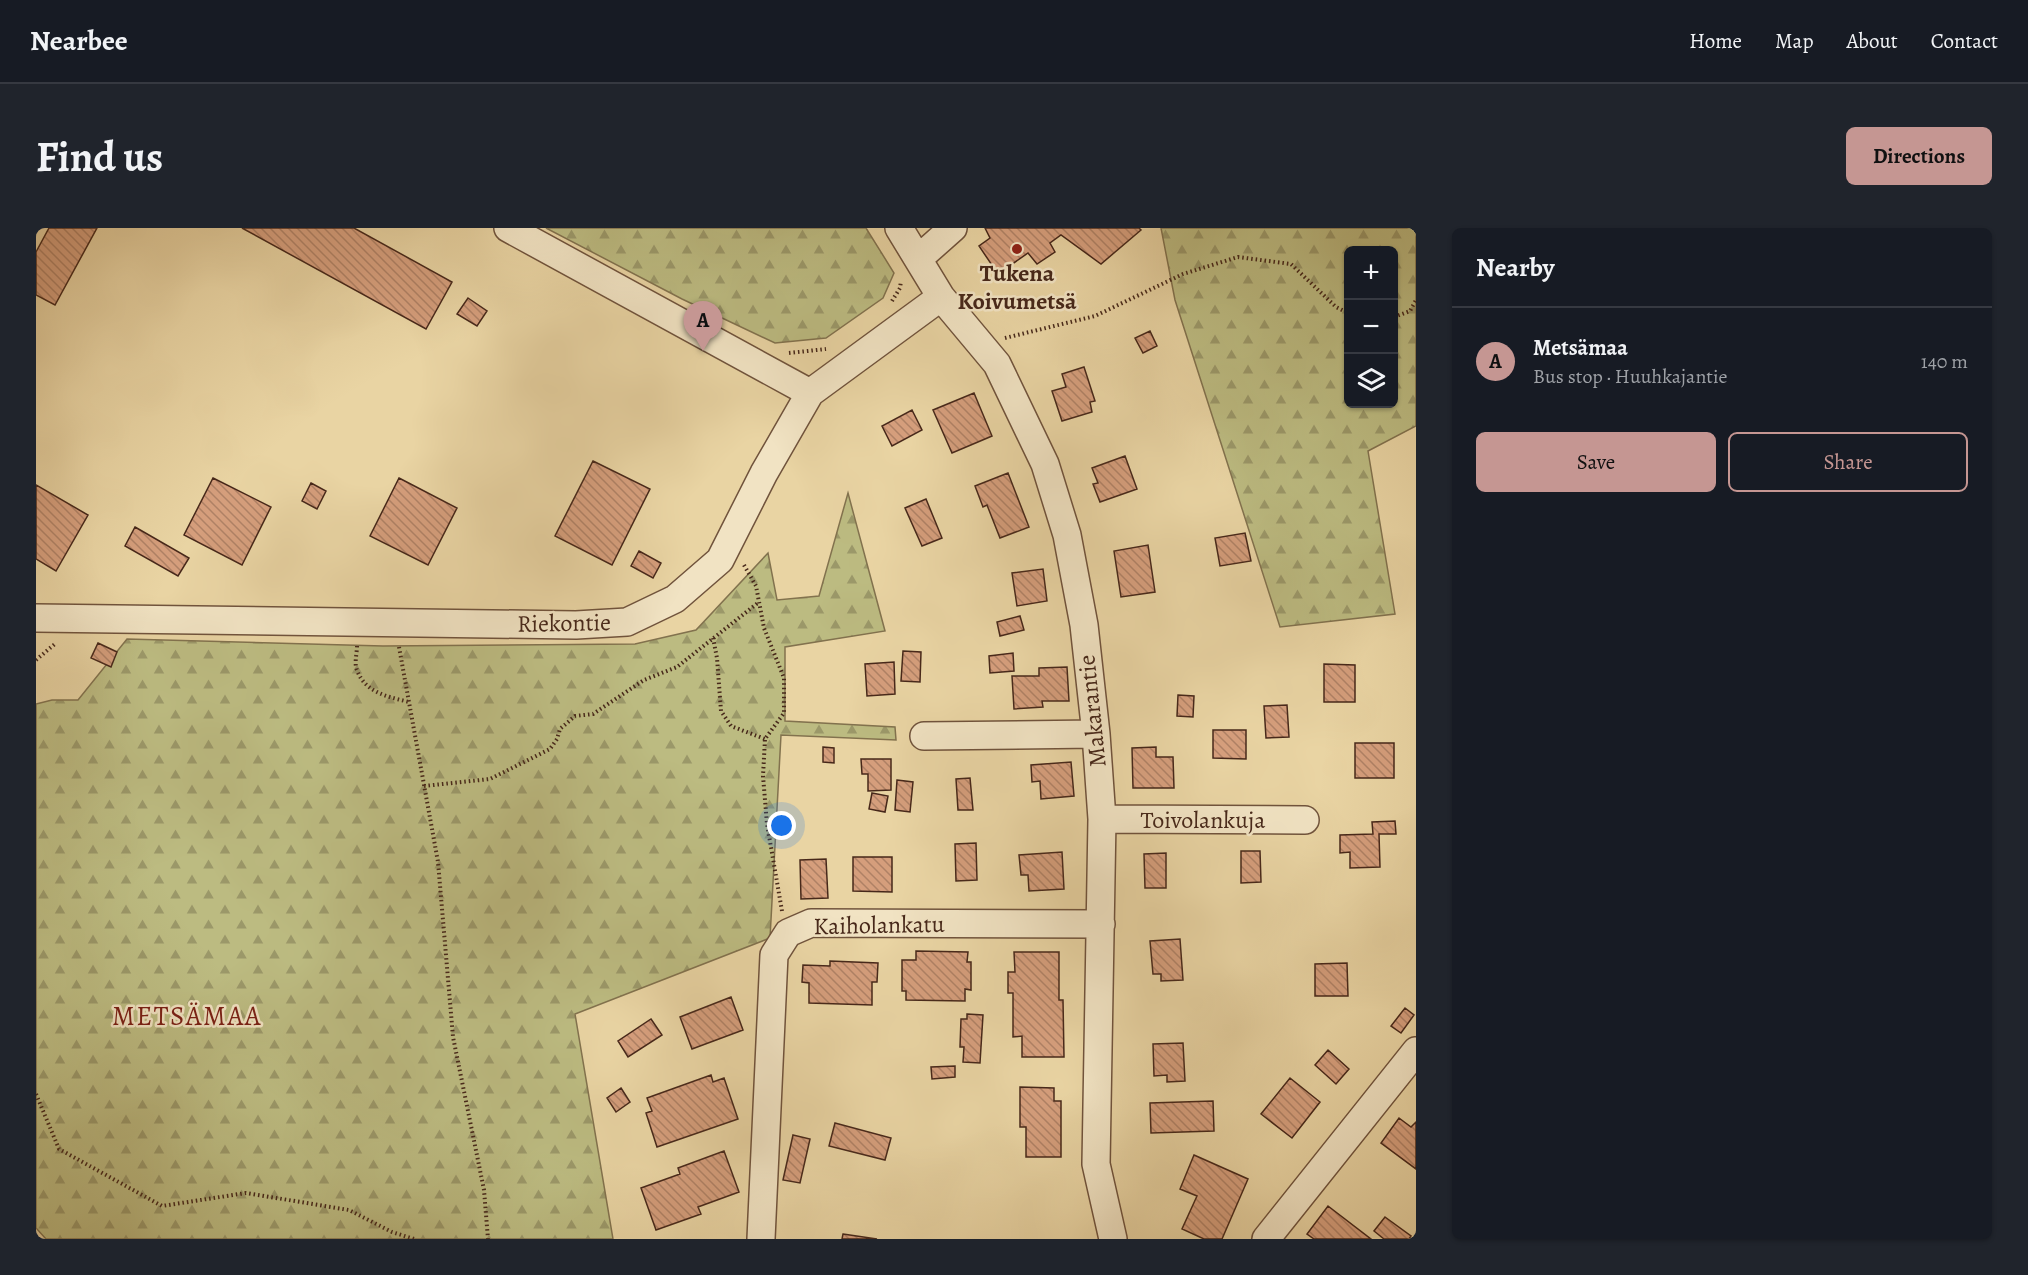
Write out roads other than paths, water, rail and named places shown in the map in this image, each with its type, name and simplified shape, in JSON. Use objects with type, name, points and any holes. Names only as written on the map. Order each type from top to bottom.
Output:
[{"type":"street","points":[[508,228],[810,393]]},
{"type":"street","name":"Makarantie","points":[[899,228],[910,269],[942,297],[997,364],[1044,464],[1067,535],[1084,624],[1096,734],[1102,819],[1096,1164],[1113,1239]]},
{"type":"street","points":[[910,269],[953,228]]},
{"type":"street","name":"Riekontie","points":[[36,618],[576,625],[627,622],[675,599],[720,560],[810,393],[942,297]]},
{"type":"street","points":[[924,736],[1096,734]]},
{"type":"street","name":"Toivolankuja","points":[[1102,819],[1305,820]]},
{"type":"street","name":"Kaiholankatu","points":[[761,1239],[774,955],[788,933],[811,923],[1101,924]]},
{"type":"street","points":[[1266,1239],[1416,1051]]},
{"type":"place","name":"Tukena Koivumetsä","points":[[1017,249]]},
{"type":"place","name":"Metsämaa","points":[[703,351]]},
{"type":"district","name":"METSÄMAA","points":[[187,1016]]}]
